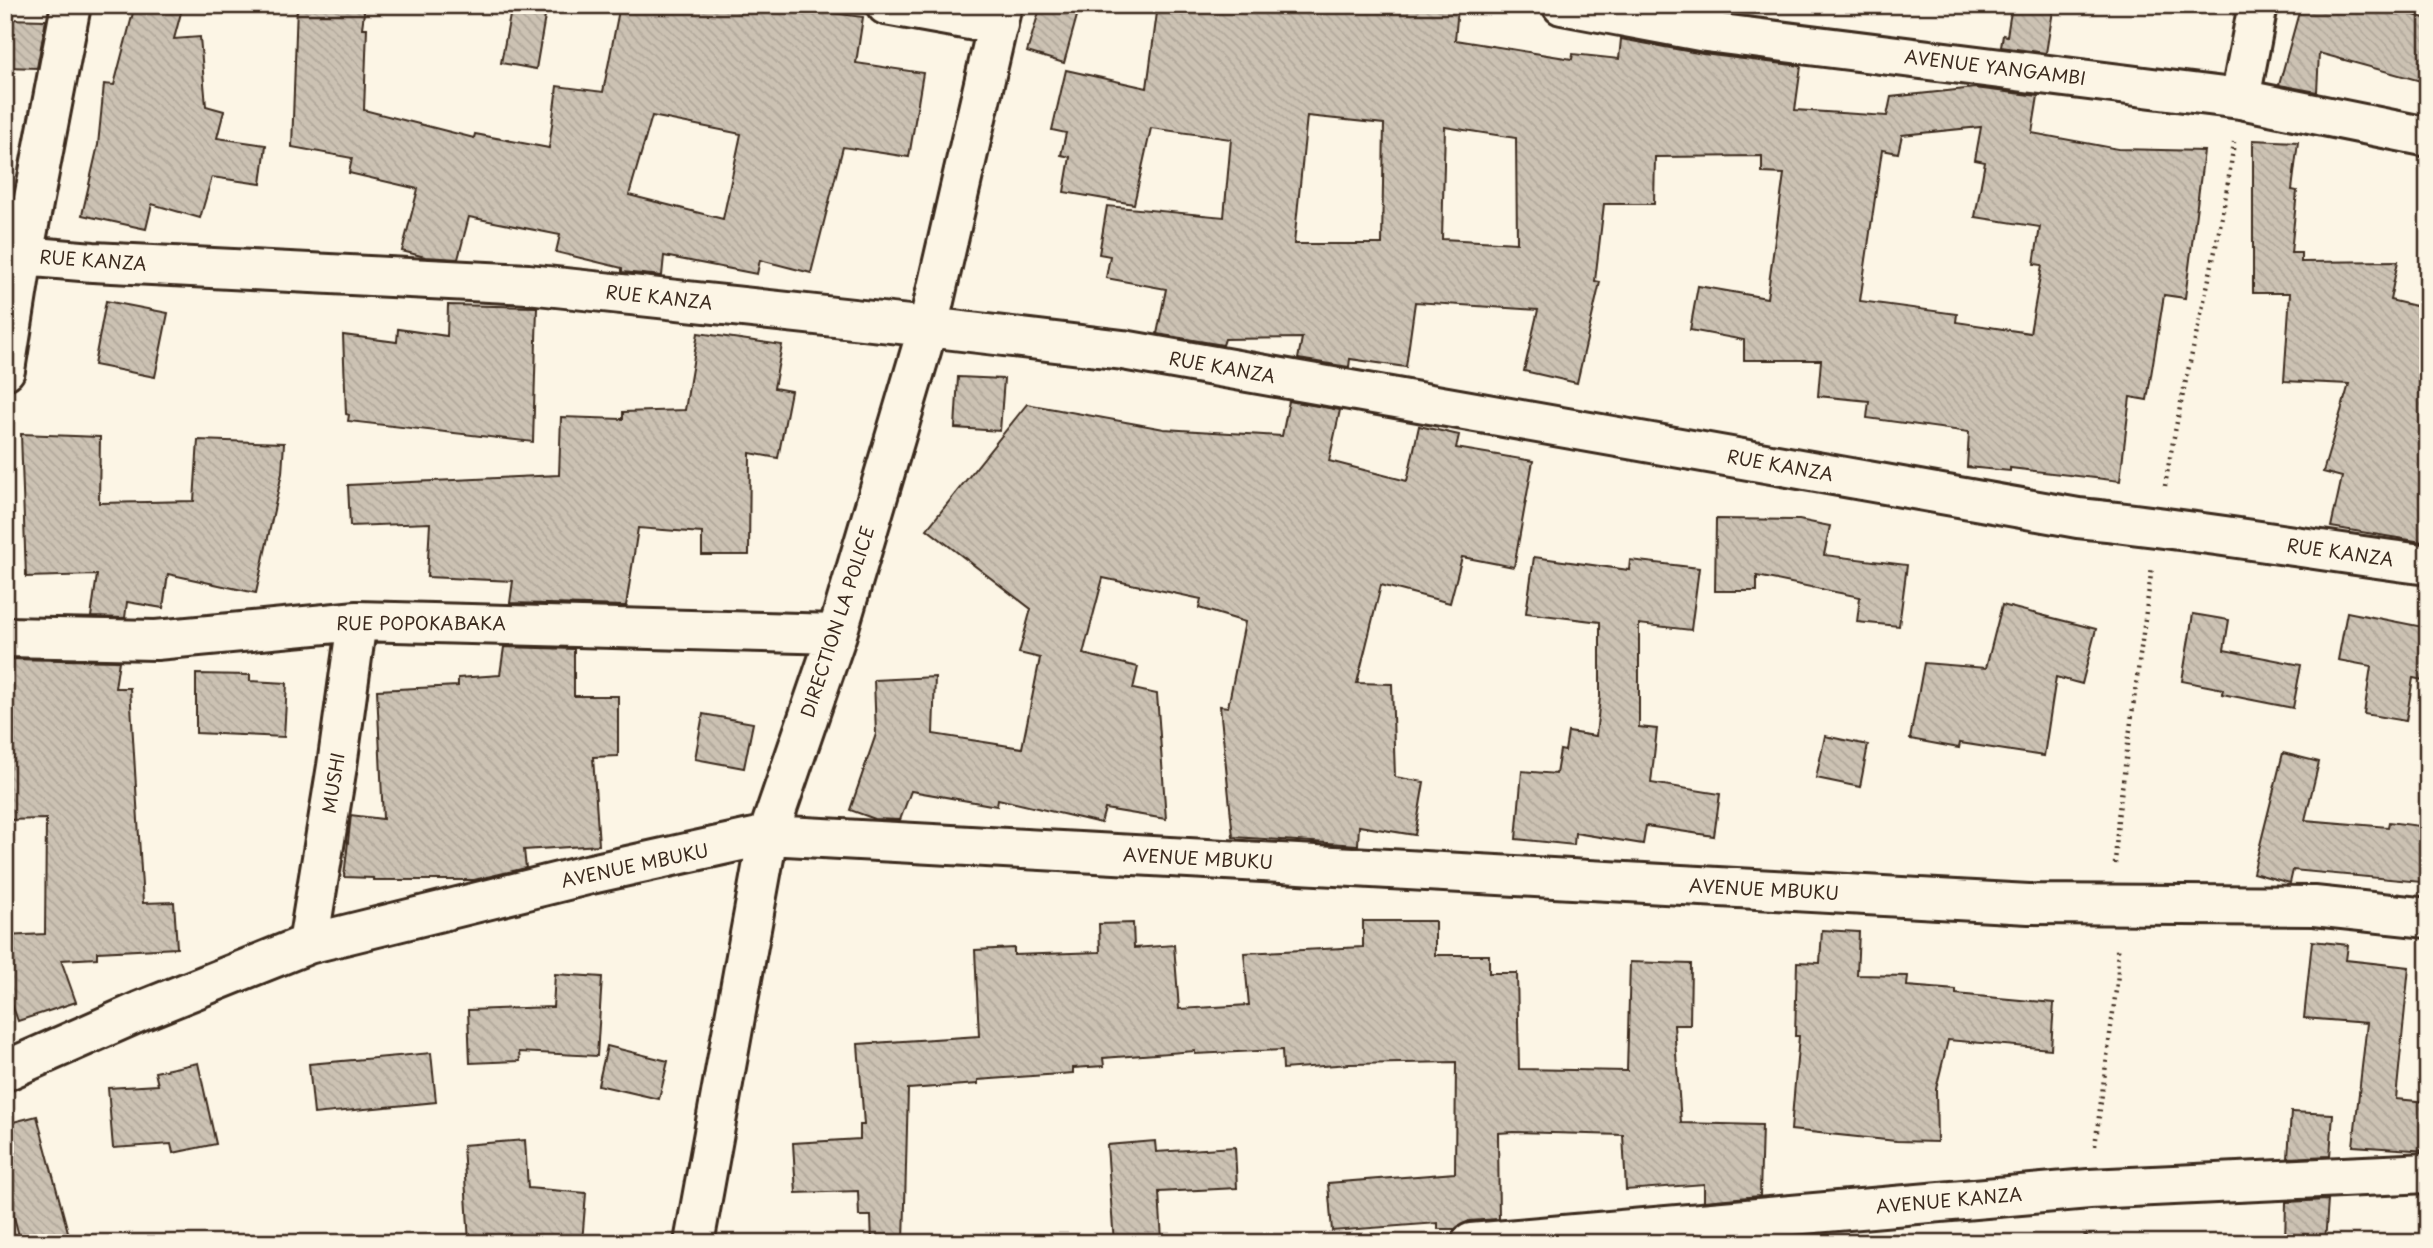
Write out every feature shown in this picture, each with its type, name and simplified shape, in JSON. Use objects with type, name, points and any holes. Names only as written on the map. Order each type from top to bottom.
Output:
[{"type":"street","points":[[5,370],[14,257],[71,5]]},
{"type":"street","points":[[886,5],[1000,15]]},
{"type":"street","name":"AVENUE YANGAMBI","points":[[1562,5],[1706,32],[2240,99],[2428,137]]},
{"type":"street","points":[[2240,99],[2258,5]]},
{"type":"street","name":"DIRECTION LA POLICE","points":[[694,1243],[768,835],[837,634],[928,327],[1000,15]]},
{"type":"street","name":"RUE KANZA","points":[[14,257],[528,284],[1123,350],[2064,516],[2158,526],[2288,547],[2428,565]]},
{"type":"street","name":"RUE POPOKABAKA","points":[[5,637],[156,640],[357,621],[837,634]]},
{"type":"street","name":"MUSHI","points":[[308,944],[357,621]]},
{"type":"street","name":"AVENUE MBUKU","points":[[5,1071],[141,1011],[308,944],[591,874],[768,835],[2029,904],[2314,906],[2428,918]]},
{"type":"street","name":"AVENUE KANZA","points":[[1471,1243],[2089,1189],[2428,1174]]},
{"type":"path","points":[[2085,1243],[2089,1189],[2118,975],[2113,906],[2118,818],[2158,526],[2177,415],[2226,202],[2240,99]]},
{"type":"building","points":[[135,5],[183,5],[174,39],[200,37],[206,106],[224,111],[217,138],[266,145],[261,184],[212,177],[200,218],[152,204],[146,229],[82,215],[98,145],[104,84],[114,85]]},
{"type":"building","points":[[297,5],[365,5],[362,28],[367,28],[364,110],[474,138],[475,134],[549,148],[557,86],[603,92],[620,5],[774,5],[863,17],[856,63],[923,73],[909,157],[843,147],[811,273],[760,260],[757,274],[664,256],[662,276],[622,272],[622,268],[556,252],[560,235],[469,217],[458,259],[425,257],[402,251],[418,189],[349,173],[352,158],[292,147]],"holes":[[[652,116],[741,134],[723,219],[629,195]]]},
{"type":"building","points":[[512,5],[547,5],[536,69],[501,63]]},
{"type":"building","points":[[1041,5],[1080,5],[1064,63],[1027,52]]},
{"type":"building","points":[[1158,5],[1430,5],[1458,8],[1455,40],[1572,59],[1573,54],[1619,59],[1621,39],[1703,54],[1801,66],[1795,110],[1887,116],[1891,97],[1975,88],[2038,96],[2032,133],[2118,149],[2204,151],[2185,298],[2164,295],[2147,400],[2130,397],[2120,481],[2010,468],[2010,471],[1967,467],[1969,432],[1867,418],[1869,401],[1818,396],[1821,360],[1744,360],[1744,340],[1690,330],[1698,286],[1767,298],[1784,174],[1762,173],[1762,156],[1655,157],[1654,204],[1604,204],[1595,281],[1600,282],[1577,383],[1524,371],[1538,310],[1415,302],[1406,367],[1350,359],[1349,367],[1298,359],[1302,338],[1225,339],[1223,345],[1157,334],[1166,289],[1106,278],[1110,256],[1099,254],[1107,206],[1224,217],[1231,139],[1151,128],[1134,204],[1064,192],[1070,157],[1061,155],[1066,133],[1052,130],[1066,70],[1147,88]],"holes":[[[1307,116],[1384,124],[1382,244],[1294,244]],[[1445,127],[1516,138],[1517,243],[1442,239]],[[1981,127],[1975,160],[1985,162],[1975,217],[2040,227],[2034,264],[2042,265],[2030,333],[1956,322],[1957,314],[1860,301],[1882,150],[1898,153],[1902,135]]]},
{"type":"building","points":[[2012,5],[2054,5],[2046,53],[2001,47],[2003,35],[2007,36]]},
{"type":"building","points":[[2301,5],[2379,5],[2428,19],[2428,83],[2319,53],[2317,92],[2279,85]]},
{"type":"building","points":[[5,19],[46,20],[37,68],[5,67]]},
{"type":"building","points":[[2253,140],[2298,142],[2292,190],[2297,191],[2291,253],[2301,253],[2301,262],[2398,261],[2390,300],[2428,309],[2428,543],[2331,527],[2342,477],[2323,472],[2349,384],[2284,381],[2290,293],[2253,293]]},
{"type":"building","points":[[106,301],[168,313],[155,377],[94,365]]},
{"type":"building","points":[[448,305],[537,307],[533,442],[348,421],[343,335],[397,342],[398,329],[447,336]]},
{"type":"building","points":[[698,333],[782,345],[774,388],[791,391],[778,458],[750,453],[749,555],[702,555],[702,533],[638,528],[626,606],[510,603],[513,581],[427,577],[430,523],[350,526],[348,485],[559,475],[561,417],[623,419],[623,412],[685,410]]},
{"type":"building","points":[[958,377],[1004,379],[1000,431],[955,428]]},
{"type":"building","points":[[1289,401],[1340,410],[1329,461],[1407,481],[1419,426],[1459,435],[1456,448],[1533,461],[1514,567],[1462,557],[1450,603],[1381,585],[1357,683],[1392,684],[1395,777],[1424,782],[1415,835],[1359,826],[1358,845],[1233,837],[1220,706],[1228,707],[1245,622],[1199,608],[1201,599],[1103,578],[1083,654],[1138,667],[1133,689],[1157,694],[1166,819],[1105,809],[1101,823],[998,799],[997,806],[911,791],[900,820],[875,819],[850,810],[876,734],[874,680],[935,677],[933,734],[1022,748],[1040,658],[1019,653],[1031,609],[927,529],[1027,404],[1164,429],[1282,436]]},
{"type":"building","points":[[21,434],[100,437],[99,503],[194,501],[198,440],[284,443],[282,473],[256,593],[168,574],[163,608],[127,602],[125,618],[91,617],[97,575],[26,577]]},
{"type":"building","points":[[1716,519],[1799,520],[1830,526],[1824,555],[1907,565],[1899,626],[1857,622],[1860,597],[1757,576],[1757,591],[1715,591]]},
{"type":"building","points":[[1534,557],[1629,570],[1630,560],[1699,568],[1691,630],[1639,624],[1639,727],[1657,729],[1651,783],[1720,794],[1714,836],[1646,826],[1643,844],[1575,833],[1574,845],[1516,839],[1522,771],[1556,774],[1560,750],[1565,751],[1568,732],[1596,736],[1600,697],[1600,622],[1526,613]]},
{"type":"building","points":[[2002,605],[2096,629],[2082,684],[2056,677],[2044,756],[1960,743],[1959,748],[1910,739],[1924,663],[1986,668]]},
{"type":"building","points":[[2347,612],[2428,628],[2428,681],[2413,678],[2406,721],[2364,714],[2371,666],[2338,660]]},
{"type":"building","points":[[2193,614],[2229,620],[2224,650],[2301,665],[2293,708],[2222,694],[2223,689],[2182,681]]},
{"type":"building","points":[[504,647],[574,649],[574,696],[618,696],[618,756],[593,757],[599,845],[524,850],[526,868],[474,880],[373,880],[344,877],[351,815],[383,819],[377,690],[458,686],[458,678],[500,675]]},
{"type":"building","points":[[5,659],[119,661],[115,688],[130,688],[143,903],[174,902],[177,948],[97,952],[97,958],[61,960],[76,1002],[18,1021],[5,985],[5,936],[45,934],[46,819],[5,820]]},
{"type":"building","points":[[196,674],[250,675],[250,681],[287,683],[284,737],[196,733]]},
{"type":"building","points":[[703,714],[753,723],[744,768],[695,759]]},
{"type":"building","points":[[1825,736],[1868,745],[1860,787],[1816,778]]},
{"type":"building","points":[[2283,753],[2319,762],[2305,820],[2388,827],[2389,822],[2428,827],[2421,882],[2293,870],[2290,883],[2253,873]]},
{"type":"building","points":[[1363,921],[1435,921],[1435,955],[1489,955],[1489,973],[1517,973],[1519,1069],[1627,1071],[1630,962],[1691,964],[1690,1025],[1674,1025],[1681,1123],[1762,1125],[1760,1196],[1704,1201],[1704,1184],[1626,1190],[1623,1135],[1498,1133],[1499,1219],[1469,1221],[1455,1229],[1438,1229],[1438,1223],[1332,1231],[1328,1183],[1455,1173],[1456,1062],[1350,1064],[1283,1069],[1282,1050],[1195,1054],[1195,1051],[1103,1058],[1104,1066],[1073,1068],[1073,1073],[978,1080],[978,1084],[908,1089],[904,1243],[872,1243],[871,1216],[859,1216],[858,1191],[796,1193],[793,1143],[860,1139],[860,1125],[864,1125],[858,1044],[979,1036],[975,950],[1014,948],[1014,955],[1100,952],[1099,924],[1133,923],[1134,948],[1174,945],[1179,1009],[1249,1005],[1244,953],[1363,947]]},
{"type":"building","points":[[1822,930],[1859,932],[1857,975],[1908,976],[1907,986],[1956,990],[1956,994],[2054,1003],[2051,1049],[1948,1040],[1936,1089],[1937,1142],[1896,1141],[1791,1130],[1799,1036],[1795,1036],[1797,962],[1820,963]]},
{"type":"building","points":[[2312,941],[2348,945],[2346,960],[2409,967],[2396,1099],[2428,1102],[2428,1151],[2353,1146],[2367,1023],[2304,1018]]},
{"type":"building","points":[[555,974],[602,977],[597,1056],[519,1052],[520,1061],[470,1063],[468,1010],[553,1007]]},
{"type":"building","points":[[607,1046],[668,1061],[659,1099],[598,1085]]},
{"type":"building","points":[[431,1053],[436,1102],[314,1114],[309,1064]]},
{"type":"building","points":[[198,1063],[216,1144],[173,1153],[171,1144],[113,1148],[108,1088],[158,1085],[155,1072]]},
{"type":"building","points":[[2291,1112],[2333,1114],[2330,1156],[2288,1158]]},
{"type":"building","points":[[37,1116],[71,1243],[21,1243],[5,1184],[5,1124]]},
{"type":"building","points":[[525,1140],[528,1188],[586,1193],[582,1243],[469,1243],[463,1145]]},
{"type":"building","points":[[1155,1141],[1156,1152],[1235,1147],[1237,1188],[1159,1192],[1162,1240],[1114,1243],[1107,1145]]},
{"type":"building","points":[[2328,1200],[2325,1243],[2285,1243],[2286,1202]]}]
